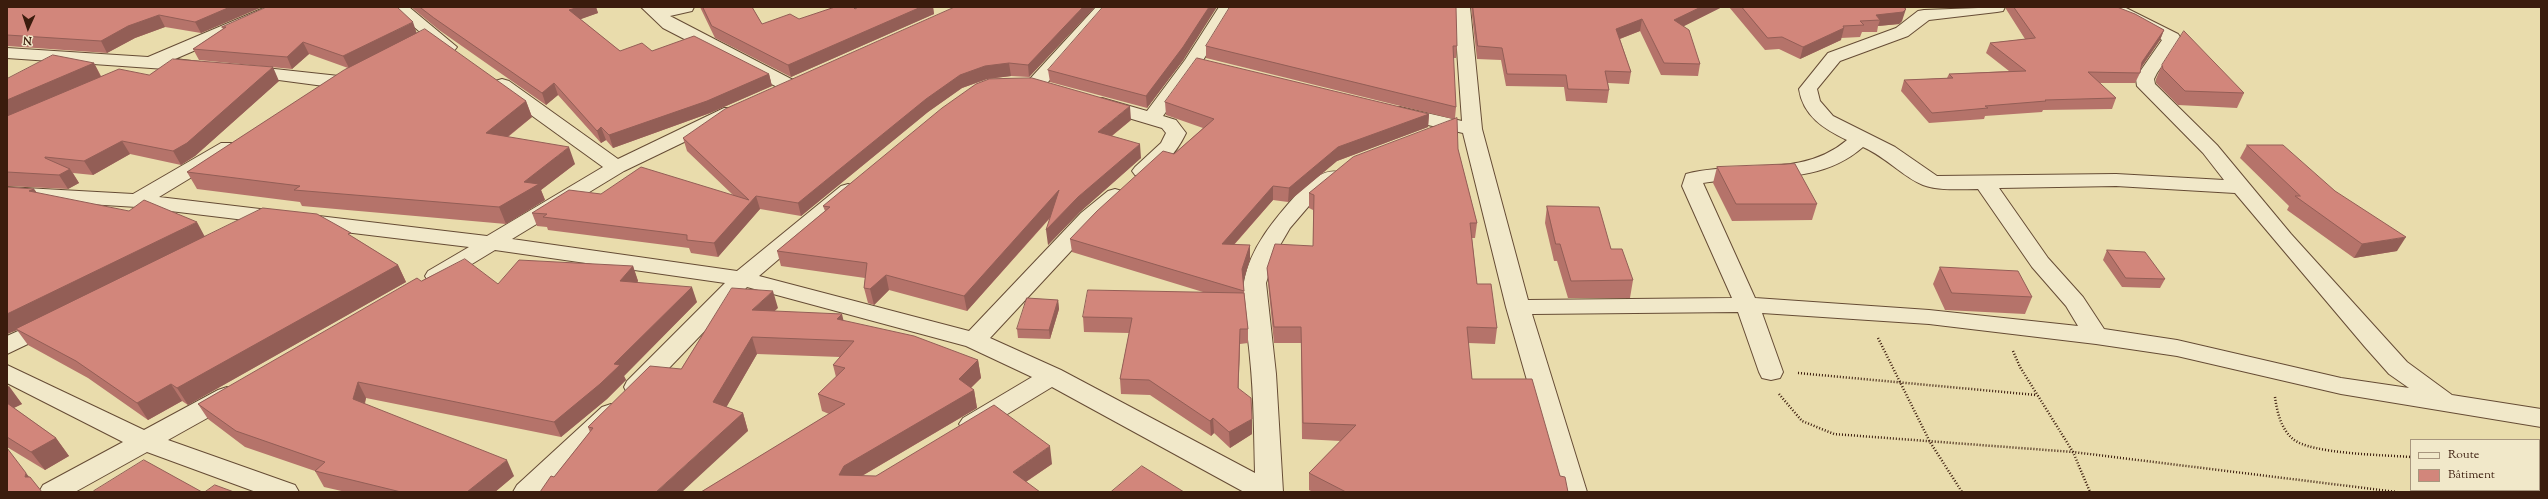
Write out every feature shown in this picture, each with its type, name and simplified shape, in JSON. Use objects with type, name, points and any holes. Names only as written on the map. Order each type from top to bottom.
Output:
[{"type":"street","points":[[114,80],[280,7]]},
{"type":"street","points":[[399,7],[432,36],[464,58]]},
{"type":"street","points":[[653,10],[686,7]]},
{"type":"street","points":[[1055,90],[1027,85],[1105,7]]},
{"type":"street","points":[[1151,119],[1200,64],[1227,7]]},
{"type":"street","points":[[1462,7],[1462,127],[1518,307],[1573,492]]},
{"type":"street","points":[[1997,7],[1924,15],[1902,32],[1834,57],[1808,89],[1808,96],[1811,104],[1831,125],[1892,154],[1926,179],[1955,183],[2116,180],[2240,187]]},
{"type":"street","points":[[2109,7],[2138,19],[2172,38],[2148,73],[2145,79],[2146,86],[2210,149],[2240,187],[2398,368],[2447,402]]},
{"type":"street","points":[[653,10],[691,36],[797,83],[768,95]]},
{"type":"street","points":[[412,46],[432,36]]},
{"type":"street","points":[[12,56],[220,68],[345,79],[311,98]]},
{"type":"street","points":[[490,76],[617,167]]},
{"type":"street","points":[[974,340],[1089,218],[1170,146],[1176,133],[1169,124],[1084,98]]},
{"type":"street","points":[[416,287],[617,167],[682,134],[747,105]]},
{"type":"street","points":[[1386,109],[1462,127]]},
{"type":"street","points":[[1414,139],[1462,127]]},
{"type":"street","points":[[137,201],[243,138]]},
{"type":"street","points":[[1771,372],[1747,305],[1692,186],[1693,178],[1709,174],[1807,170],[1833,161],[1851,149],[1860,139]]},
{"type":"street","points":[[1268,492],[1264,374],[1255,283],[1265,252],[1281,225],[1307,196],[1350,163]]},
{"type":"street","points":[[527,492],[614,410],[742,279],[863,178]]},
{"type":"street","points":[[1984,183],[2022,232],[2040,262],[2075,302],[2096,336]]},
{"type":"street","points":[[7,193],[137,201],[268,215],[492,243],[742,279],[974,340],[1052,376],[1268,492]]},
{"type":"street","points":[[233,233],[268,215]]},
{"type":"street","points":[[1518,307],[1747,305],[1869,313],[2096,336],[2177,348],[2341,386],[2541,418]]},
{"type":"street","points":[[7,346],[70,314]]},
{"type":"street","points":[[7,373],[146,442],[285,492]]},
{"type":"street","points":[[952,436],[1052,376]]},
{"type":"street","points":[[53,492],[146,442],[243,387]]},
{"type":"path","points":[[1869,313],[1873,329],[1930,442],[1962,492]]},
{"type":"path","points":[[2003,327],[2020,367],[2036,395],[2073,452],[2090,492]]},
{"type":"path","points":[[2274,370],[2278,414],[2288,434],[2297,443],[2314,447],[2410,457]]},
{"type":"path","points":[[2036,395],[1820,373],[1771,372],[1780,395],[1797,419],[1812,429],[1834,434],[2073,452],[2397,492]]},
{"type":"building","points":[[7,7],[230,7],[195,22],[159,15],[128,26],[101,41],[7,35]]},
{"type":"building","points":[[267,7],[397,7],[413,22],[343,56],[303,42],[287,57],[193,49],[226,27],[222,27]]},
{"type":"building","points":[[420,7],[579,7],[569,10],[620,51],[642,43],[652,51],[694,36],[769,74],[707,101],[609,135],[601,127],[597,131],[554,83],[542,93]]},
{"type":"building","points":[[703,7],[752,7],[762,24],[790,14],[799,19],[835,7],[853,7],[855,9],[858,7],[921,7],[788,65],[712,26]]},
{"type":"building","points":[[955,7],[1083,7],[1028,65],[1009,63],[985,66],[960,75],[926,99],[798,203],[756,196],[714,243],[687,240],[687,235],[543,217],[547,214],[532,213],[569,190],[601,194],[641,167],[749,200],[683,138],[725,109]]},
{"type":"building","points":[[1103,7],[1209,7],[1183,47],[1146,96],[1048,70]]},
{"type":"building","points":[[1230,7],[1456,7],[1457,46],[1453,46],[1456,107],[1206,46]]},
{"type":"building","points":[[1473,7],[1701,7],[1674,20],[1689,30],[1700,64],[1664,63],[1642,19],[1616,29],[1631,72],[1605,71],[1609,90],[1568,89],[1566,75],[1507,74],[1502,48],[1478,46]]},
{"type":"building","points":[[1742,7],[1903,7],[1906,9],[1903,12],[1876,15],[1880,20],[1860,21],[1864,25],[1843,26],[1844,28],[1803,47],[1782,37],[1768,38]]},
{"type":"building","points":[[2014,7],[2117,7],[2135,14],[2164,30],[2142,62],[2140,73],[2088,72],[2116,98],[2045,100],[2046,101],[1985,106],[1988,108],[1932,113],[1904,80],[1953,78],[1949,74],[2026,71],[1990,43],[2035,38]]},
{"type":"building","points":[[425,29],[526,101],[486,133],[569,147],[524,182],[539,184],[499,207],[294,190],[300,186],[187,172],[344,70]]},
{"type":"building","points":[[2184,31],[2244,93],[2185,91],[2163,69],[2162,65]]},
{"type":"building","points":[[53,55],[94,63],[7,100],[7,79]]},
{"type":"building","points":[[1197,58],[1429,114],[1338,147],[1289,188],[1273,186],[1222,244],[1250,245],[1242,269],[1244,291],[1070,239],[1097,211],[1163,151],[1174,154],[1214,119],[1165,102]]},
{"type":"building","points":[[173,59],[273,67],[187,143],[173,151],[122,141],[84,161],[45,157],[70,169],[59,175],[7,172],[7,116],[119,69],[149,75]]},
{"type":"building","points":[[1032,78],[1130,106],[1098,132],[1140,144],[1078,197],[1046,230],[1059,190],[964,296],[886,275],[870,289],[864,288],[867,263],[777,251],[830,207],[823,206],[942,108],[976,84],[989,79]]},
{"type":"building","points":[[1457,118],[1458,149],[1477,223],[1470,223],[1477,284],[1491,284],[1497,328],[1467,327],[1472,379],[1532,379],[1560,476],[1565,477],[1568,492],[1346,492],[1309,473],[1356,425],[1303,423],[1301,327],[1274,327],[1267,268],[1275,244],[1313,246],[1314,195],[1309,193],[1353,157]]},
{"type":"building","points":[[2247,145],[2283,145],[2335,191],[2406,237],[2362,244],[2295,196],[2300,196]]},
{"type":"building","points":[[1795,164],[1817,204],[1736,204],[1717,167]]},
{"type":"building","points":[[7,187],[34,189],[29,191],[129,211],[144,200],[197,222],[7,314]]},
{"type":"building","points":[[1547,206],[1599,207],[1611,249],[1622,249],[1633,280],[1571,281],[1560,244],[1556,244]]},
{"type":"building","points":[[263,208],[317,214],[351,233],[348,234],[398,265],[177,388],[171,384],[137,403],[76,361],[16,329]]},
{"type":"building","points":[[2107,250],[2145,252],[2165,279],[2126,278]]},
{"type":"building","points":[[465,259],[498,284],[519,260],[633,266],[620,281],[692,287],[614,364],[620,365],[600,384],[554,422],[358,382],[353,399],[507,460],[467,492],[401,492],[315,471],[325,462],[236,431],[198,404],[417,278],[421,281]]},
{"type":"building","points":[[1940,267],[2018,271],[2032,297],[1952,293]]},
{"type":"building","points":[[732,288],[773,291],[752,310],[842,314],[837,319],[914,336],[978,360],[959,379],[974,390],[844,466],[839,475],[876,476],[994,405],[1050,446],[1013,472],[1040,492],[701,492],[845,404],[818,394],[845,368],[833,365],[854,341],[752,337],[713,402],[743,413],[656,492],[540,492],[551,476],[554,477],[593,428],[588,427],[650,366],[681,369]]},
{"type":"building","points":[[1088,290],[1244,293],[1248,329],[1240,329],[1238,388],[1251,398],[1252,419],[1229,432],[1213,418],[1210,421],[1149,380],[1120,379],[1132,318],[1083,317]]},
{"type":"building","points":[[1027,298],[1058,300],[1049,330],[1017,329]]},
{"type":"building","points":[[7,403],[56,438],[31,452],[7,437]]},
{"type":"building","points":[[7,448],[26,473],[25,477],[30,477],[42,492],[7,492]]},
{"type":"building","points":[[144,460],[202,492],[94,491]]},
{"type":"building","points":[[1142,466],[1184,492],[1111,492]]},
{"type":"building","points":[[215,485],[234,492],[205,492]]}]
